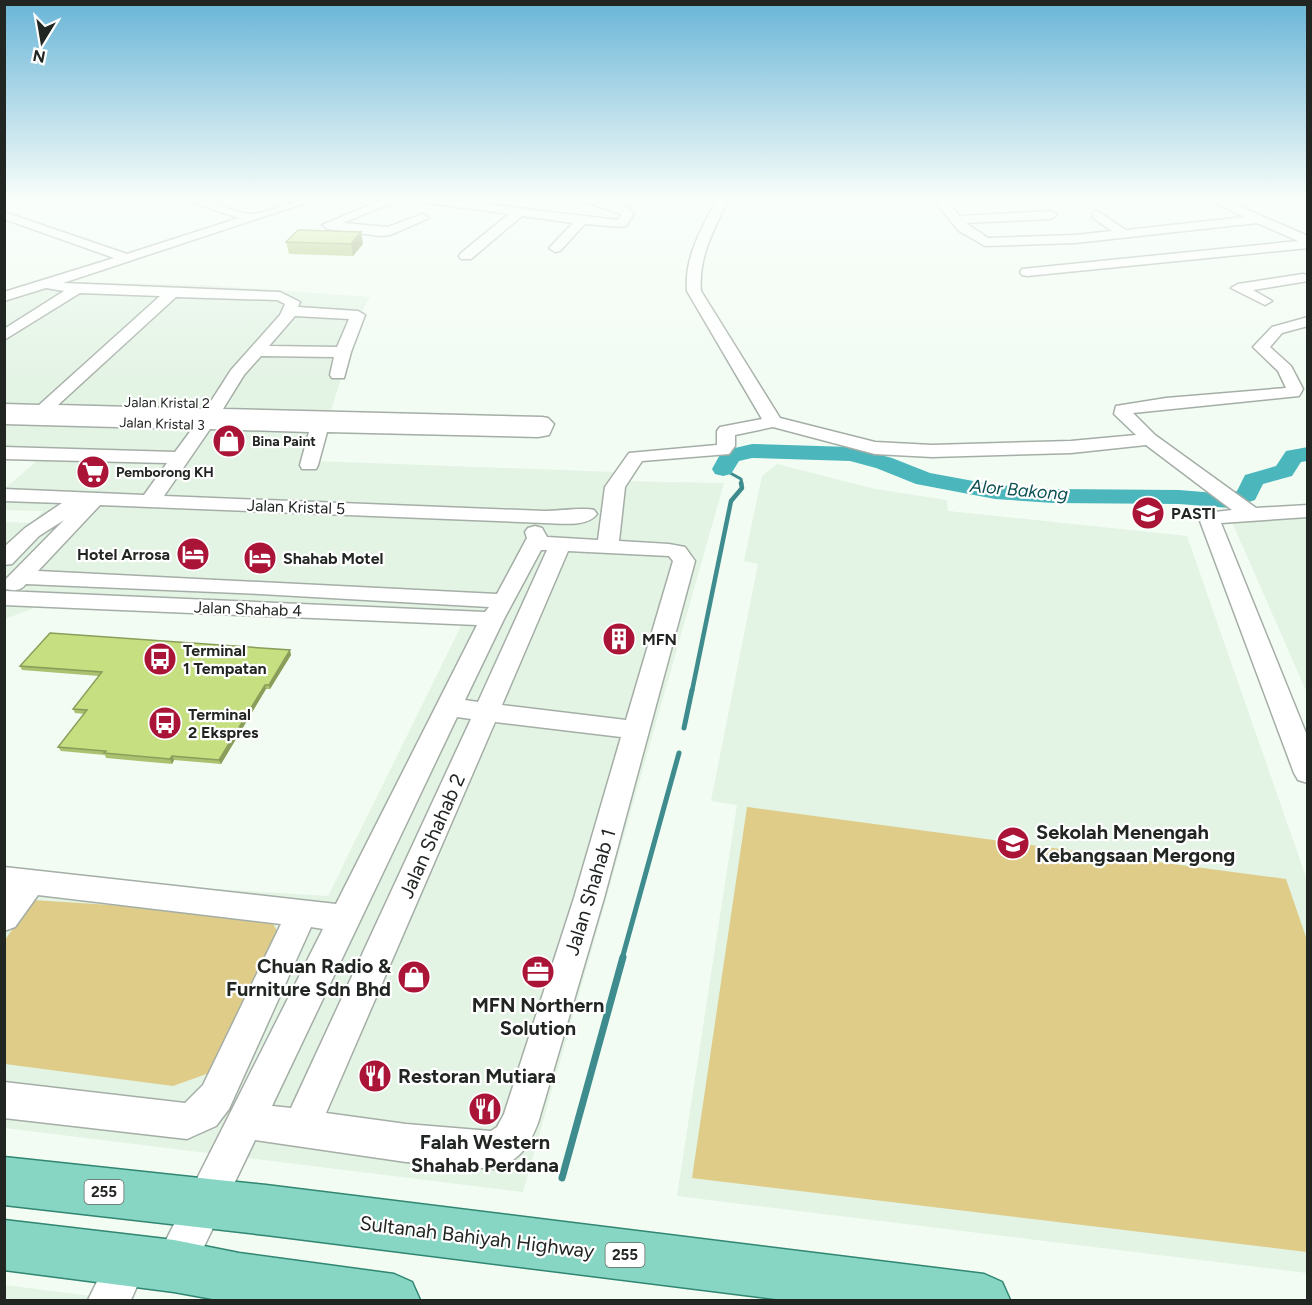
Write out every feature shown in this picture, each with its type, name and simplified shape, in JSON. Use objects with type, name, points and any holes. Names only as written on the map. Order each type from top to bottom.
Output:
[{"type":"main road","name":"Sultanah Bahiyah Highway","points":[[4,1181],[203,1203],[984,1300]]},
{"type":"main road","points":[[4,1245],[137,1276],[239,1279],[388,1300]]},
{"type":"street","points":[[4,297],[118,261]]},
{"type":"street","points":[[697,261],[694,291],[774,422]]},
{"type":"street","points":[[1028,272],[1138,261]]},
{"type":"street","points":[[1269,261],[1305,279]]},
{"type":"street","points":[[1265,301],[1238,288],[1305,279]]},
{"type":"street","points":[[46,284],[77,289],[280,296],[293,302],[291,311],[237,373],[182,458],[150,501]]},
{"type":"street","points":[[4,336],[77,289]]},
{"type":"street","points":[[4,409],[48,405],[173,292]]},
{"type":"street","points":[[291,311],[356,313],[358,315],[343,352],[338,375]]},
{"type":"street","points":[[1240,505],[1149,439],[1123,414],[1122,410],[1166,403],[1293,392],[1295,389],[1285,369],[1261,347],[1277,330],[1308,321]]},
{"type":"street","points":[[257,351],[343,352]]},
{"type":"street","points":[[4,399],[48,405],[211,414]]},
{"type":"street","name":"Jalan Kristal 3","points":[[4,419],[211,414],[324,417]]},
{"type":"street","name":"Jalan Kristal 2","points":[[211,414],[324,417]]},
{"type":"street","points":[[324,417],[542,422],[545,424],[543,431],[538,432],[324,417]]},
{"type":"street","points":[[309,465],[324,417]]},
{"type":"street","points":[[608,546],[615,487],[636,457],[722,450],[726,446],[726,431],[774,422],[875,448],[933,451],[1052,448],[1149,439]]},
{"type":"street","points":[[4,453],[182,458]]},
{"type":"street","name":"Jalan Kristal 5","points":[[4,495],[150,501],[543,534],[587,514]]},
{"type":"street","points":[[4,559],[32,532],[88,499]]},
{"type":"street","points":[[4,596],[88,499]]},
{"type":"street","points":[[1308,511],[1240,505],[1210,520],[1308,773]]},
{"type":"street","points":[[4,532],[32,532]]},
{"type":"street","points":[[137,1276],[203,1203],[448,707],[494,607],[543,534]]},
{"type":"street","name":"Jalan Shahab 1","points":[[244,1120],[406,1143],[496,1150],[510,1140],[520,1123],[590,898],[684,561],[676,552],[669,550],[608,546],[543,534]]},
{"type":"street","name":"Jalan Shahab 2","points":[[301,1127],[487,712],[543,534]]},
{"type":"street","points":[[21,577],[494,607]]},
{"type":"street","name":"Jalan Shahab 4","points":[[4,596],[494,607]]},
{"type":"street","points":[[448,707],[637,730]]},
{"type":"street","points":[[4,918],[18,880],[344,918]]},
{"type":"street","points":[[4,1100],[187,1120],[203,1113],[216,1097],[302,913]]},
{"type":"shaded area","points":[[68,282],[205,285],[370,297],[363,309],[315,461],[613,472],[612,481],[724,483],[523,1192],[5,1128],[5,876],[328,896],[462,624],[45,604],[5,619],[5,522],[32,523],[43,511],[5,510],[5,488],[37,461],[5,459],[5,303]]},
{"type":"shaded area","name":"Sekolah Menengah Kebangsaan Mergong","points":[[777,464],[875,489],[947,500],[948,511],[1187,536],[1307,880],[1307,1273],[677,1196],[737,805],[711,801],[758,564],[744,561],[762,476]]},
{"type":"shaded area","points":[[1307,509],[1307,693],[1228,513]]},
{"type":"shaded area","points":[[747,807],[1286,879],[1307,940],[1307,1252],[692,1178]]},
{"type":"shaded area","points":[[33,900],[268,915],[280,936],[212,1072],[173,1086],[5,1064],[5,940]]},
{"type":"shaded area","points":[[5,1285],[122,1300],[5,1300]]},
{"type":"building","points":[[50,633],[290,650],[269,685],[265,685],[219,760],[172,756],[170,759],[58,747],[87,710],[73,709],[102,672],[20,666]]},
{"type":"waterway","name":"Alor Bakong","points":[[723,469],[730,456],[752,451],[851,454],[884,463],[924,479],[995,492],[1053,496],[1179,497],[1230,501],[1247,495],[1253,480],[1284,471],[1294,456],[1308,454]]},
{"type":"waterway","points":[[723,469],[741,479],[742,484]]},
{"type":"waterway","points":[[692,691],[731,501],[742,488],[741,483]]},
{"type":"waterway","points":[[684,728],[692,690]]},
{"type":"waterway","points":[[622,959],[679,753]]},
{"type":"waterway","points":[[562,1178],[623,957]]},
{"type":"place","name":"Bina Paint","points":[[229,441]]},
{"type":"place","name":"Pemborong KH","points":[[93,472]]},
{"type":"place","name":"PASTI","points":[[1148,513]]},
{"type":"place","name":"Hotel Arrosa","points":[[193,554]]},
{"type":"place","name":"Shahab Motel","points":[[260,558]]},
{"type":"place","name":"MFN","points":[[619,639]]},
{"type":"place","name":"Terminal 1 Tempatan","points":[[160,659]]},
{"type":"place","name":"Terminal 2 Ekspres","points":[[165,723]]},
{"type":"place","name":"Sekolah Menengah Kebangsaan Mergong","points":[[1013,843]]},
{"type":"place","name":"MFN Northern Solution","points":[[538,972]]},
{"type":"place","name":"Chuan Radio & Furniture Sdn Bhd","points":[[414,977]]},
{"type":"place","name":"Restoran Mutiara","points":[[375,1076]]},
{"type":"place","name":"Falah Western Shahab Perdana","points":[[485,1109]]}]
